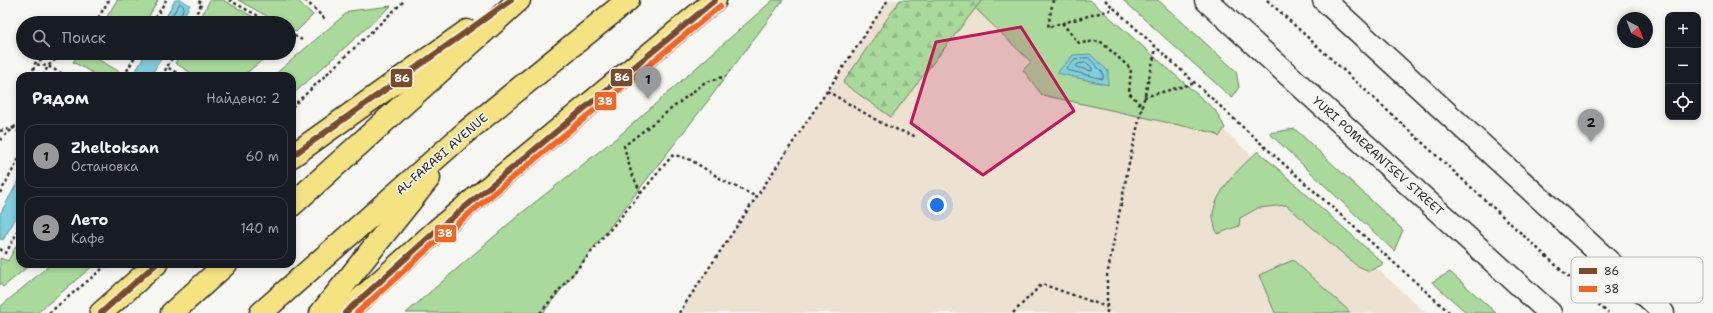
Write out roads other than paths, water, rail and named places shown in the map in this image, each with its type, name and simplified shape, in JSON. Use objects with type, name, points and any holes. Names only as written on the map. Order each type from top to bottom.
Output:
[{"type":"main road","points":[[296,153],[510,0]]},
{"type":"main road","points":[[296,201],[519,0]]},
{"type":"main road","name":"AL-FARABI AVENUE","points":[[261,313],[467,131],[628,0]]},
{"type":"main road","points":[[345,313],[436,231],[715,0]]},
{"type":"main road","points":[[321,313],[467,131]]},
{"type":"main road","points":[[101,313],[152,268]]},
{"type":"main road","points":[[172,313],[222,268]]},
{"type":"street","name":"YURI POMERANTSEV STREET","points":[[1206,0],[1550,313]]},
{"type":"street","points":[[1324,0],[1604,257]]},
{"type":"street","points":[[1654,303],[1662,313]]},
{"type":"water","points":[[175,0],[182,0],[190,5],[184,16],[167,16]]},
{"type":"water","points":[[1090,54],[1108,71],[1108,85],[1057,73],[1073,55]]},
{"type":"water","points":[[142,60],[160,60],[153,72],[135,72]]},
{"type":"water","points":[[16,185],[16,218],[3,240],[0,239],[0,214]]},
{"type":"place","name":"Zheltoksan","points":[[648,99]]},
{"type":"place","name":"Лето","points":[[1591,142]]}]
